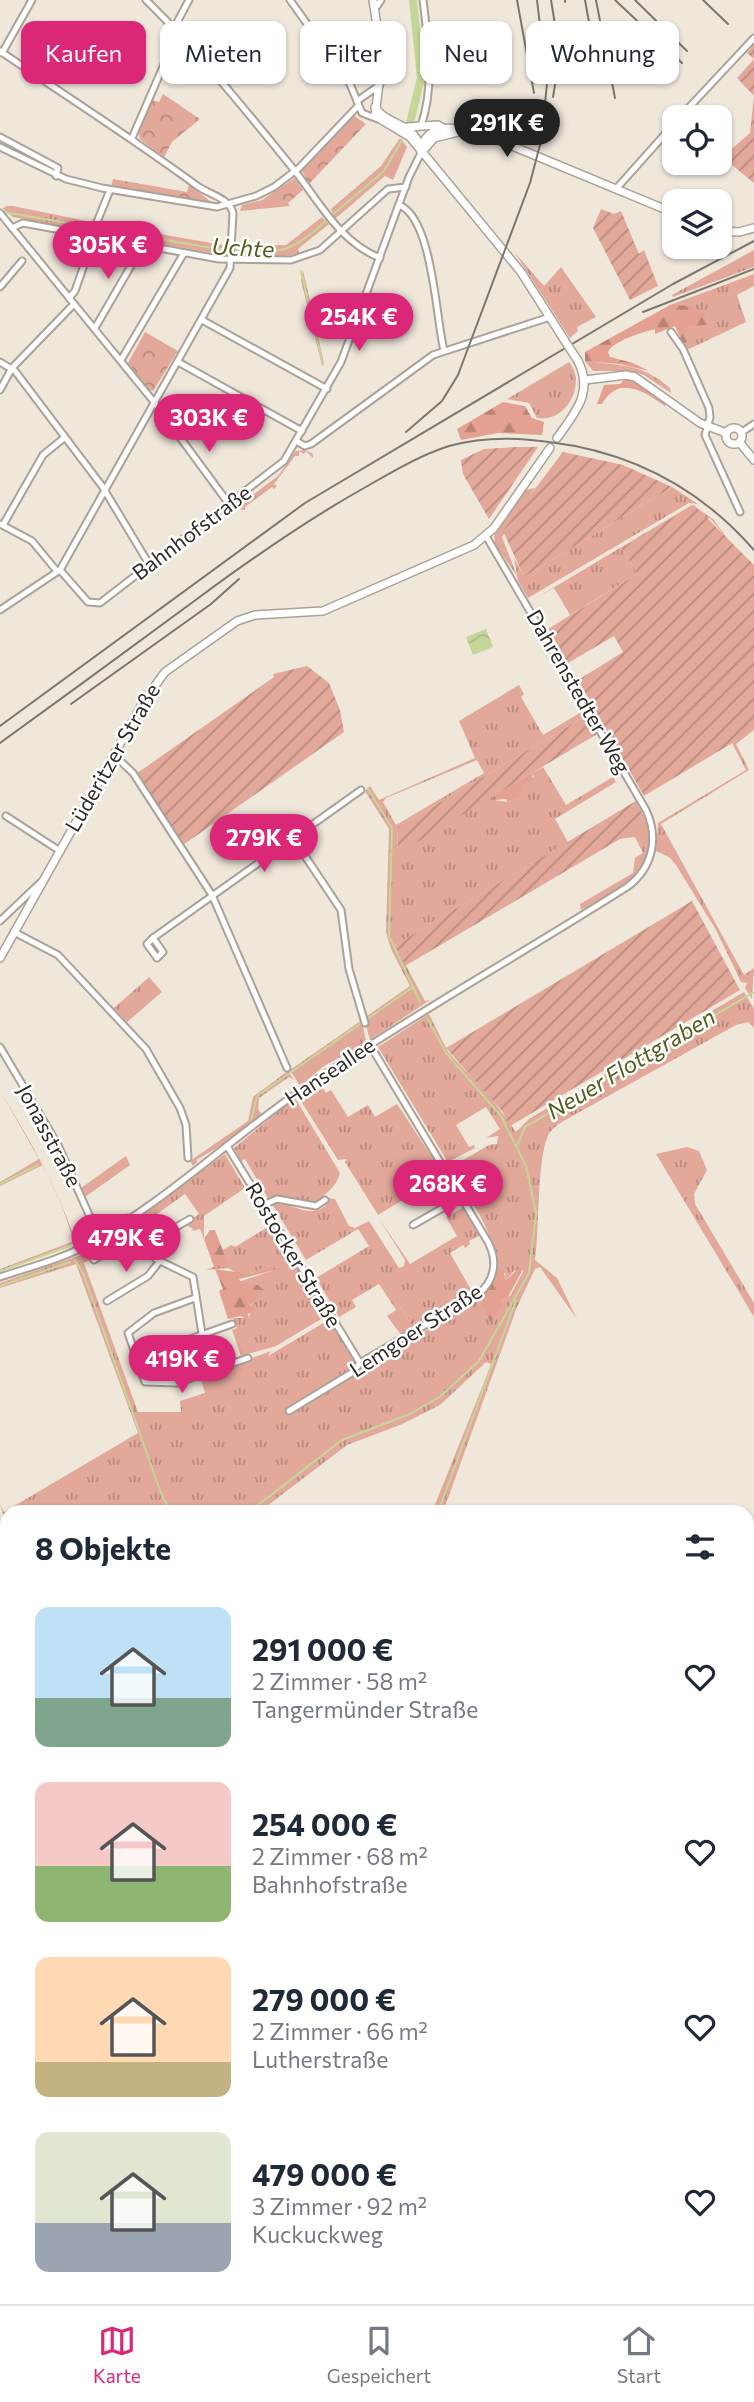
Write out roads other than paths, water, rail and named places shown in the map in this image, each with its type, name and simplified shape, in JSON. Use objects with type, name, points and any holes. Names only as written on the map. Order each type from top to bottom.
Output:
[{"type":"main road","points":[[373,0],[382,58],[380,85],[374,104],[378,116],[405,132],[516,265],[578,361],[584,380],[583,399],[557,438]]},
{"type":"main road","points":[[378,116],[407,127],[440,125],[442,132]]},
{"type":"main road","points":[[407,127],[417,138],[421,153]]},
{"type":"main road","points":[[421,153],[426,137],[442,132],[474,132],[662,208]]},
{"type":"main road","points":[[732,232],[754,228]]},
{"type":"main road","points":[[584,380],[626,375],[635,377],[707,426],[726,433]]},
{"type":"main road","points":[[726,433],[734,428],[742,432],[740,443]]},
{"type":"main road","points":[[726,433],[728,442],[740,443],[754,460]]},
{"type":"main road","name":"Lüderitzer Straße","points":[[0,958],[159,677],[233,623],[255,615],[323,611],[451,557],[486,536],[550,449]]},
{"type":"street","points":[[0,609],[58,570],[202,320],[232,258],[233,246],[233,210],[227,204],[196,186],[132,138],[102,122],[1,52],[33,0]]},
{"type":"street","points":[[146,0],[167,21]]},
{"type":"street","points":[[178,21],[189,0]]},
{"type":"street","points":[[290,0],[349,83],[358,104],[365,113],[378,116]]},
{"type":"street","points":[[375,9],[381,0]]},
{"type":"street","points":[[421,126],[429,88],[430,61],[423,0]]},
{"type":"street","points":[[691,105],[754,38]]},
{"type":"street","points":[[132,138],[160,74]]},
{"type":"street","points":[[221,84],[295,171],[332,222],[364,251],[380,258]]},
{"type":"street","points":[[0,147],[56,176],[110,190],[213,206],[227,204],[262,194],[295,171],[358,104],[380,85]]},
{"type":"street","points":[[0,137],[58,168],[56,176]]},
{"type":"street","points":[[616,189],[662,137]]},
{"type":"street","name":"Bahnhofstraße","points":[[58,570],[94,604],[102,602],[278,467],[327,389],[345,352],[405,187],[421,153]]},
{"type":"street","points":[[12,228],[23,223],[184,253],[232,258],[301,258],[320,250],[388,189],[405,187]]},
{"type":"street","points":[[97,222],[110,190]]},
{"type":"street","points":[[400,205],[407,208],[434,275],[444,351]]},
{"type":"street","points":[[2,215],[31,254],[155,402],[229,504]]},
{"type":"street","points":[[69,298],[75,291],[94,236]]},
{"type":"street","points":[[95,328],[143,245]]},
{"type":"street","points":[[121,360],[184,253]]},
{"type":"street","points":[[0,287],[22,261]]},
{"type":"street","points":[[0,390],[12,368],[74,304]]},
{"type":"street","points":[[296,441],[305,446],[312,444],[430,357],[550,317]]},
{"type":"street","points":[[202,320],[327,389]]},
{"type":"street","points":[[671,332],[683,349],[709,408],[705,435],[740,512]]},
{"type":"street","points":[[0,362],[12,368],[105,490],[149,564]]},
{"type":"street","points":[[178,362],[302,431]]},
{"type":"street","points":[[742,432],[754,424]]},
{"type":"street","points":[[58,570],[32,541],[1,525],[43,455],[64,438]]},
{"type":"street","name":"Dahrenstedter Weg","points":[[486,536],[646,810],[653,832],[651,854]]},
{"type":"street","points":[[114,755],[129,766],[212,895],[287,1068]]},
{"type":"street","points":[[153,938],[361,790]]},
{"type":"street","points":[[6,816],[60,851]]},
{"type":"street","points":[[293,838],[341,910],[349,969],[364,1021]]},
{"type":"street","name":"Hanseallee","points":[[0,1278],[78,1250],[128,1218],[295,1095],[370,1045],[627,887],[641,874],[651,854]]},
{"type":"street","points":[[22,919],[14,916],[0,921],[44,879]]},
{"type":"street","points":[[15,932],[58,955],[146,1049],[180,1108],[186,1125],[188,1158]]},
{"type":"street","name":"Lemgoer Straße","points":[[289,1411],[354,1372],[360,1363],[470,1299],[490,1281],[494,1266],[492,1251],[370,1045]]},
{"type":"street","name":"Jonasstraße","points":[[0,1047],[58,1145],[94,1226]]},
{"type":"street","name":"Rostocker Straße","points":[[227,1146],[360,1363]]},
{"type":"street","points":[[413,1225],[453,1202],[451,1194],[456,1189]]},
{"type":"street","points":[[263,1205],[277,1199],[312,1207],[325,1200]]},
{"type":"street","points":[[128,1218],[159,1262],[191,1275],[213,1370]]},
{"type":"street","points":[[146,1245],[190,1219]]},
{"type":"street","points":[[94,1260],[137,1230]]},
{"type":"street","points":[[107,1301],[148,1276],[159,1262]]},
{"type":"street","points":[[195,1298],[154,1313],[128,1335],[147,1384],[177,1383],[248,1358]]},
{"type":"street","points":[[137,1358],[232,1324]]},
{"type":"water","points":[[486,629],[493,647],[473,655],[466,637]]},
{"type":"waterway","name":"Uchte","points":[[410,123],[421,78],[413,0]]},
{"type":"waterway","name":"Uchte","points":[[331,216],[384,171],[402,140]]},
{"type":"waterway","name":"Uchte","points":[[4,212],[218,249],[266,252],[288,248],[300,242],[327,220]]},
{"type":"waterway","points":[[301,271],[323,364]]},
{"type":"waterway","points":[[368,789],[392,828],[389,936],[420,1002]]},
{"type":"waterway","points":[[251,1121],[257,1096],[413,987]]},
{"type":"waterway","name":"Neuer Flottgraben","points":[[518,1144],[525,1127],[754,992]]},
{"type":"waterway","points":[[258,1505],[342,1440],[410,1414],[441,1396],[479,1361],[529,1273],[536,1213],[526,1166],[501,1116],[446,1053],[427,1018]]},
{"type":"waterway","points":[[0,1184],[38,1165]]},
{"type":"waterway","points":[[0,1271],[70,1246]]},
{"type":"waterway","points":[[75,1260],[83,1273],[162,1496],[168,1505]]},
{"type":"waterway","points":[[0,1286],[70,1262]]},
{"type":"waterway","points":[[441,1505],[516,1300]]},
{"type":"railway","points":[[517,0],[534,93]]},
{"type":"railway","points":[[406,432],[442,401],[458,375],[530,183],[541,141],[547,84],[537,0]]},
{"type":"railway","points":[[551,0],[560,55],[553,97]]},
{"type":"railway","points":[[585,0],[589,21]]},
{"type":"railway","points":[[596,0],[615,98]]},
{"type":"railway","points":[[615,0],[682,63]]},
{"type":"railway","points":[[635,0],[687,51]]},
{"type":"railway","points":[[703,0],[728,24]]},
{"type":"railway","points":[[0,726],[305,503],[673,284],[754,241]]},
{"type":"railway","points":[[643,312],[754,269]]},
{"type":"railway","points":[[0,743],[299,527],[395,470],[449,446],[486,439],[524,439],[608,454],[662,476],[687,491],[733,528],[754,550]]},
{"type":"railway","points":[[71,704],[211,604],[239,579]]}]
